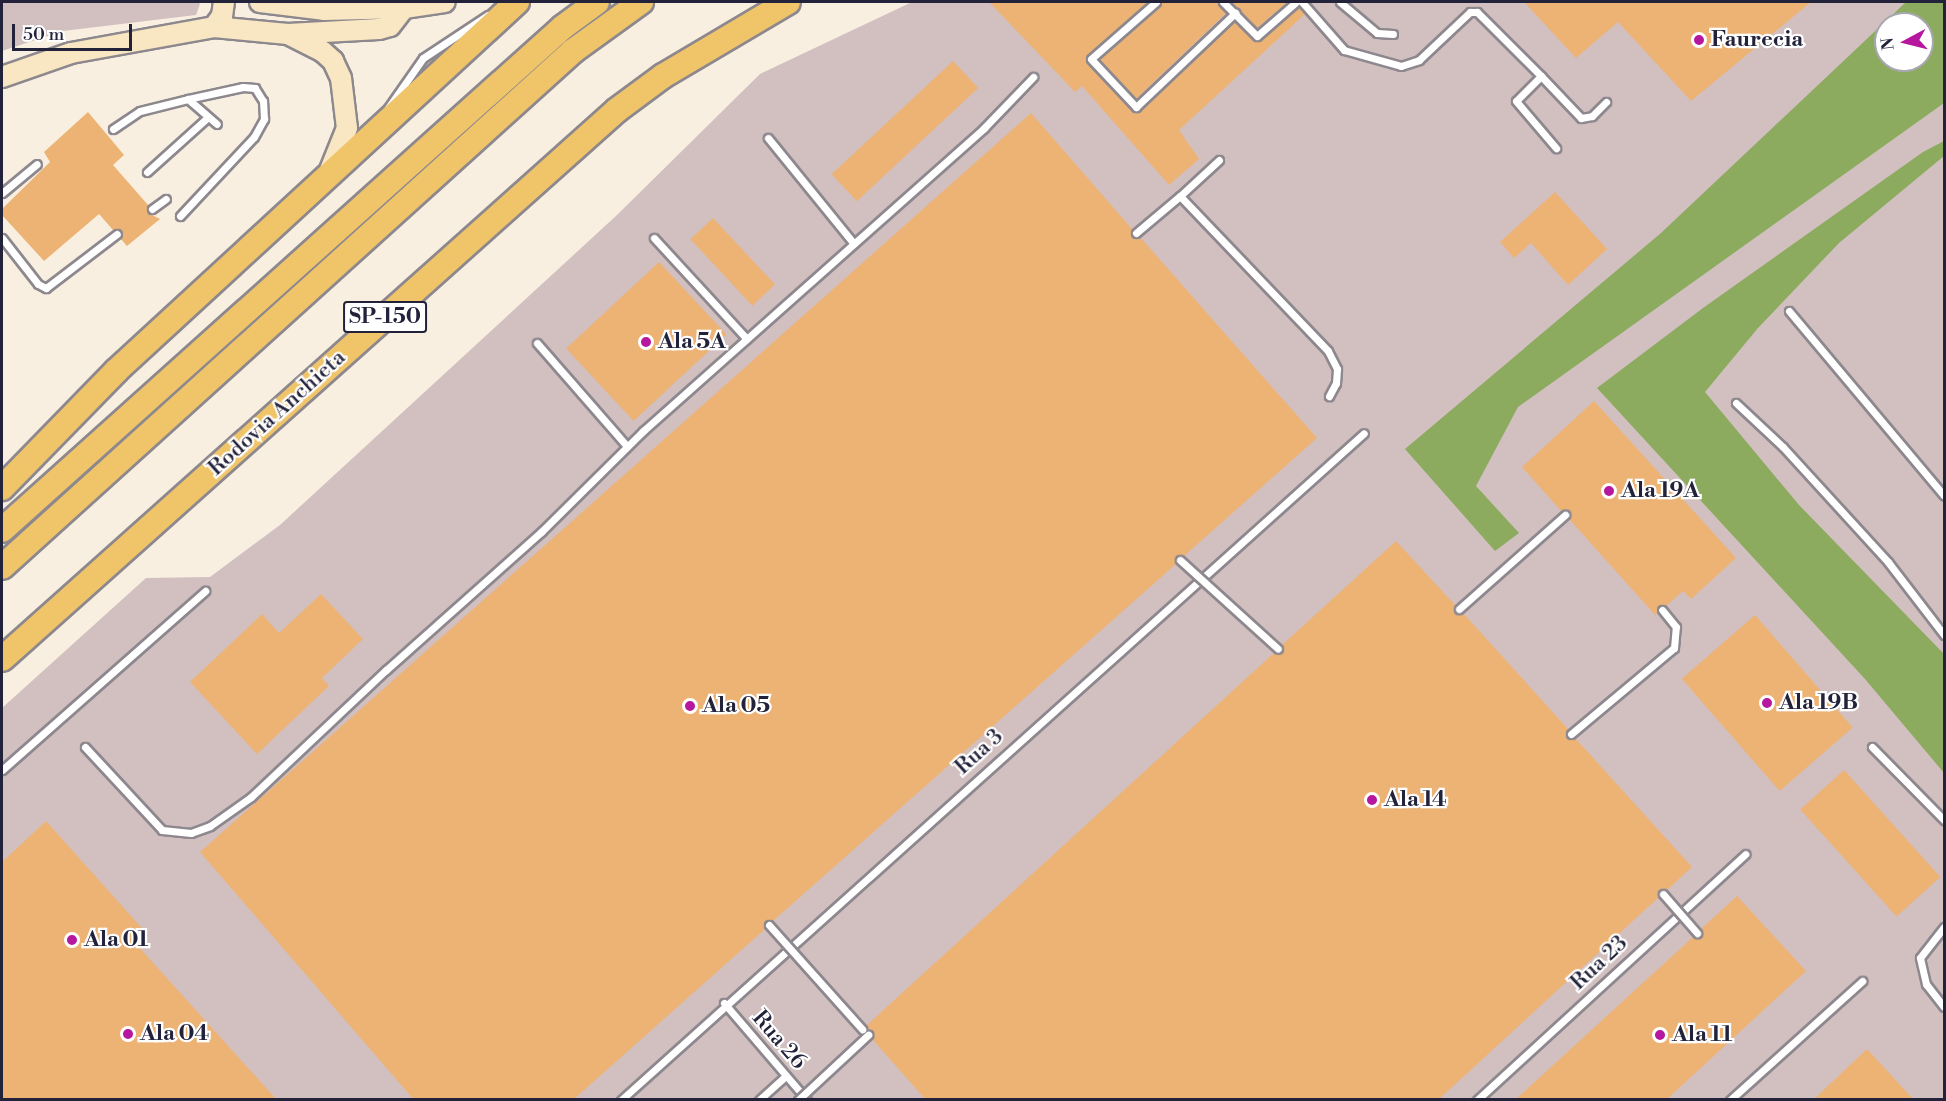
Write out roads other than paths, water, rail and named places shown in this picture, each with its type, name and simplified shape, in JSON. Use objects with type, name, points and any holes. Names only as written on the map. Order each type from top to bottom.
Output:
[{"type":"highway","points":[[8,478],[116,370],[515,2]]},
{"type":"highway","points":[[2,530],[562,27],[597,2]]},
{"type":"highway","name":"SP-150","points":[[2,567],[573,51],[641,2]]},
{"type":"highway","name":"Rodovia Anchieta","points":[[2,659],[617,110],[673,70],[788,2]]},
{"type":"main road","points":[[214,27],[222,16],[224,2]]},
{"type":"main road","points":[[260,2],[306,9],[404,8],[446,2]]},
{"type":"main road","points":[[2,77],[71,52],[214,27],[288,34],[379,30],[390,26],[404,8]]},
{"type":"main road","points":[[288,34],[321,51],[341,78],[347,128],[330,171]]},
{"type":"lane","points":[[1156,2],[1091,59],[1136,107],[1235,13]]},
{"type":"lane","points":[[1223,2],[1257,36],[1296,2]]},
{"type":"lane","points":[[1302,2],[1344,50],[1401,66],[1419,60],[1470,12],[1477,12],[1581,118],[1592,116],[1606,102]]},
{"type":"lane","points":[[1340,2],[1377,33],[1393,34]]},
{"type":"lane","points":[[1540,76],[1516,101],[1556,147]]},
{"type":"lane","points":[[85,747],[162,830],[191,833],[210,826],[251,797],[541,532],[627,446],[984,128],[1033,77]]},
{"type":"lane","points":[[114,129],[140,111],[164,102],[243,87],[255,88],[263,101],[264,119],[254,137],[180,216]]},
{"type":"lane","points":[[188,99],[217,124]]},
{"type":"lane","points":[[147,172],[208,117]]},
{"type":"lane","points":[[768,138],[854,244]]},
{"type":"lane","points":[[1136,233],[1219,160]]},
{"type":"lane","points":[[2,193],[37,165]]},
{"type":"lane","points":[[1180,196],[1320,342],[1336,369],[1336,383],[1329,396]]},
{"type":"lane","points":[[152,209],[166,199]]},
{"type":"lane","points":[[2,238],[38,284],[46,288],[117,234]]},
{"type":"lane","points":[[654,238],[747,339]]},
{"type":"lane","points":[[1789,311],[1944,496]]},
{"type":"lane","points":[[537,344],[627,446]]},
{"type":"lane","points":[[1736,403],[1783,447],[1882,555],[1944,635]]},
{"type":"lane","name":"Rua 3","points":[[621,1100],[724,1003],[1364,433]]},
{"type":"lane","points":[[1459,609],[1565,515]]},
{"type":"lane","points":[[1180,560],[1278,649]]},
{"type":"lane","points":[[2,770],[205,591]]},
{"type":"lane","points":[[1571,734],[1674,648],[1676,627],[1662,610]]},
{"type":"lane","points":[[1872,747],[1944,820]]},
{"type":"lane","name":"Rua 23","points":[[1477,1100],[1745,854]]},
{"type":"lane","points":[[1663,894],[1697,933]]},
{"type":"lane","points":[[769,925],[865,1032],[798,1100]]},
{"type":"lane","points":[[1944,927],[1920,958],[1926,984],[1944,1007]]},
{"type":"lane","points":[[1730,1100],[1862,981]]},
{"type":"lane","name":"Rua 26","points":[[724,1003],[807,1100]]},
{"type":"lane","points":[[759,1100],[786,1076]]},
{"type":"place","name":"Faurecia","points":[[1699,40]]},
{"type":"place","name":"Ala 5A","points":[[646,342]]},
{"type":"place","name":"Ala 19A","points":[[1609,491]]},
{"type":"place","name":"Ala 19B","points":[[1767,703]]},
{"type":"place","name":"Ala 05","points":[[690,706]]},
{"type":"place","name":"Ala 14","points":[[1372,800]]},
{"type":"place","name":"Ala 01","points":[[72,940]]},
{"type":"place","name":"Ala 04","points":[[128,1034]]},
{"type":"place","name":"Ala 11","points":[[1660,1035]]}]
